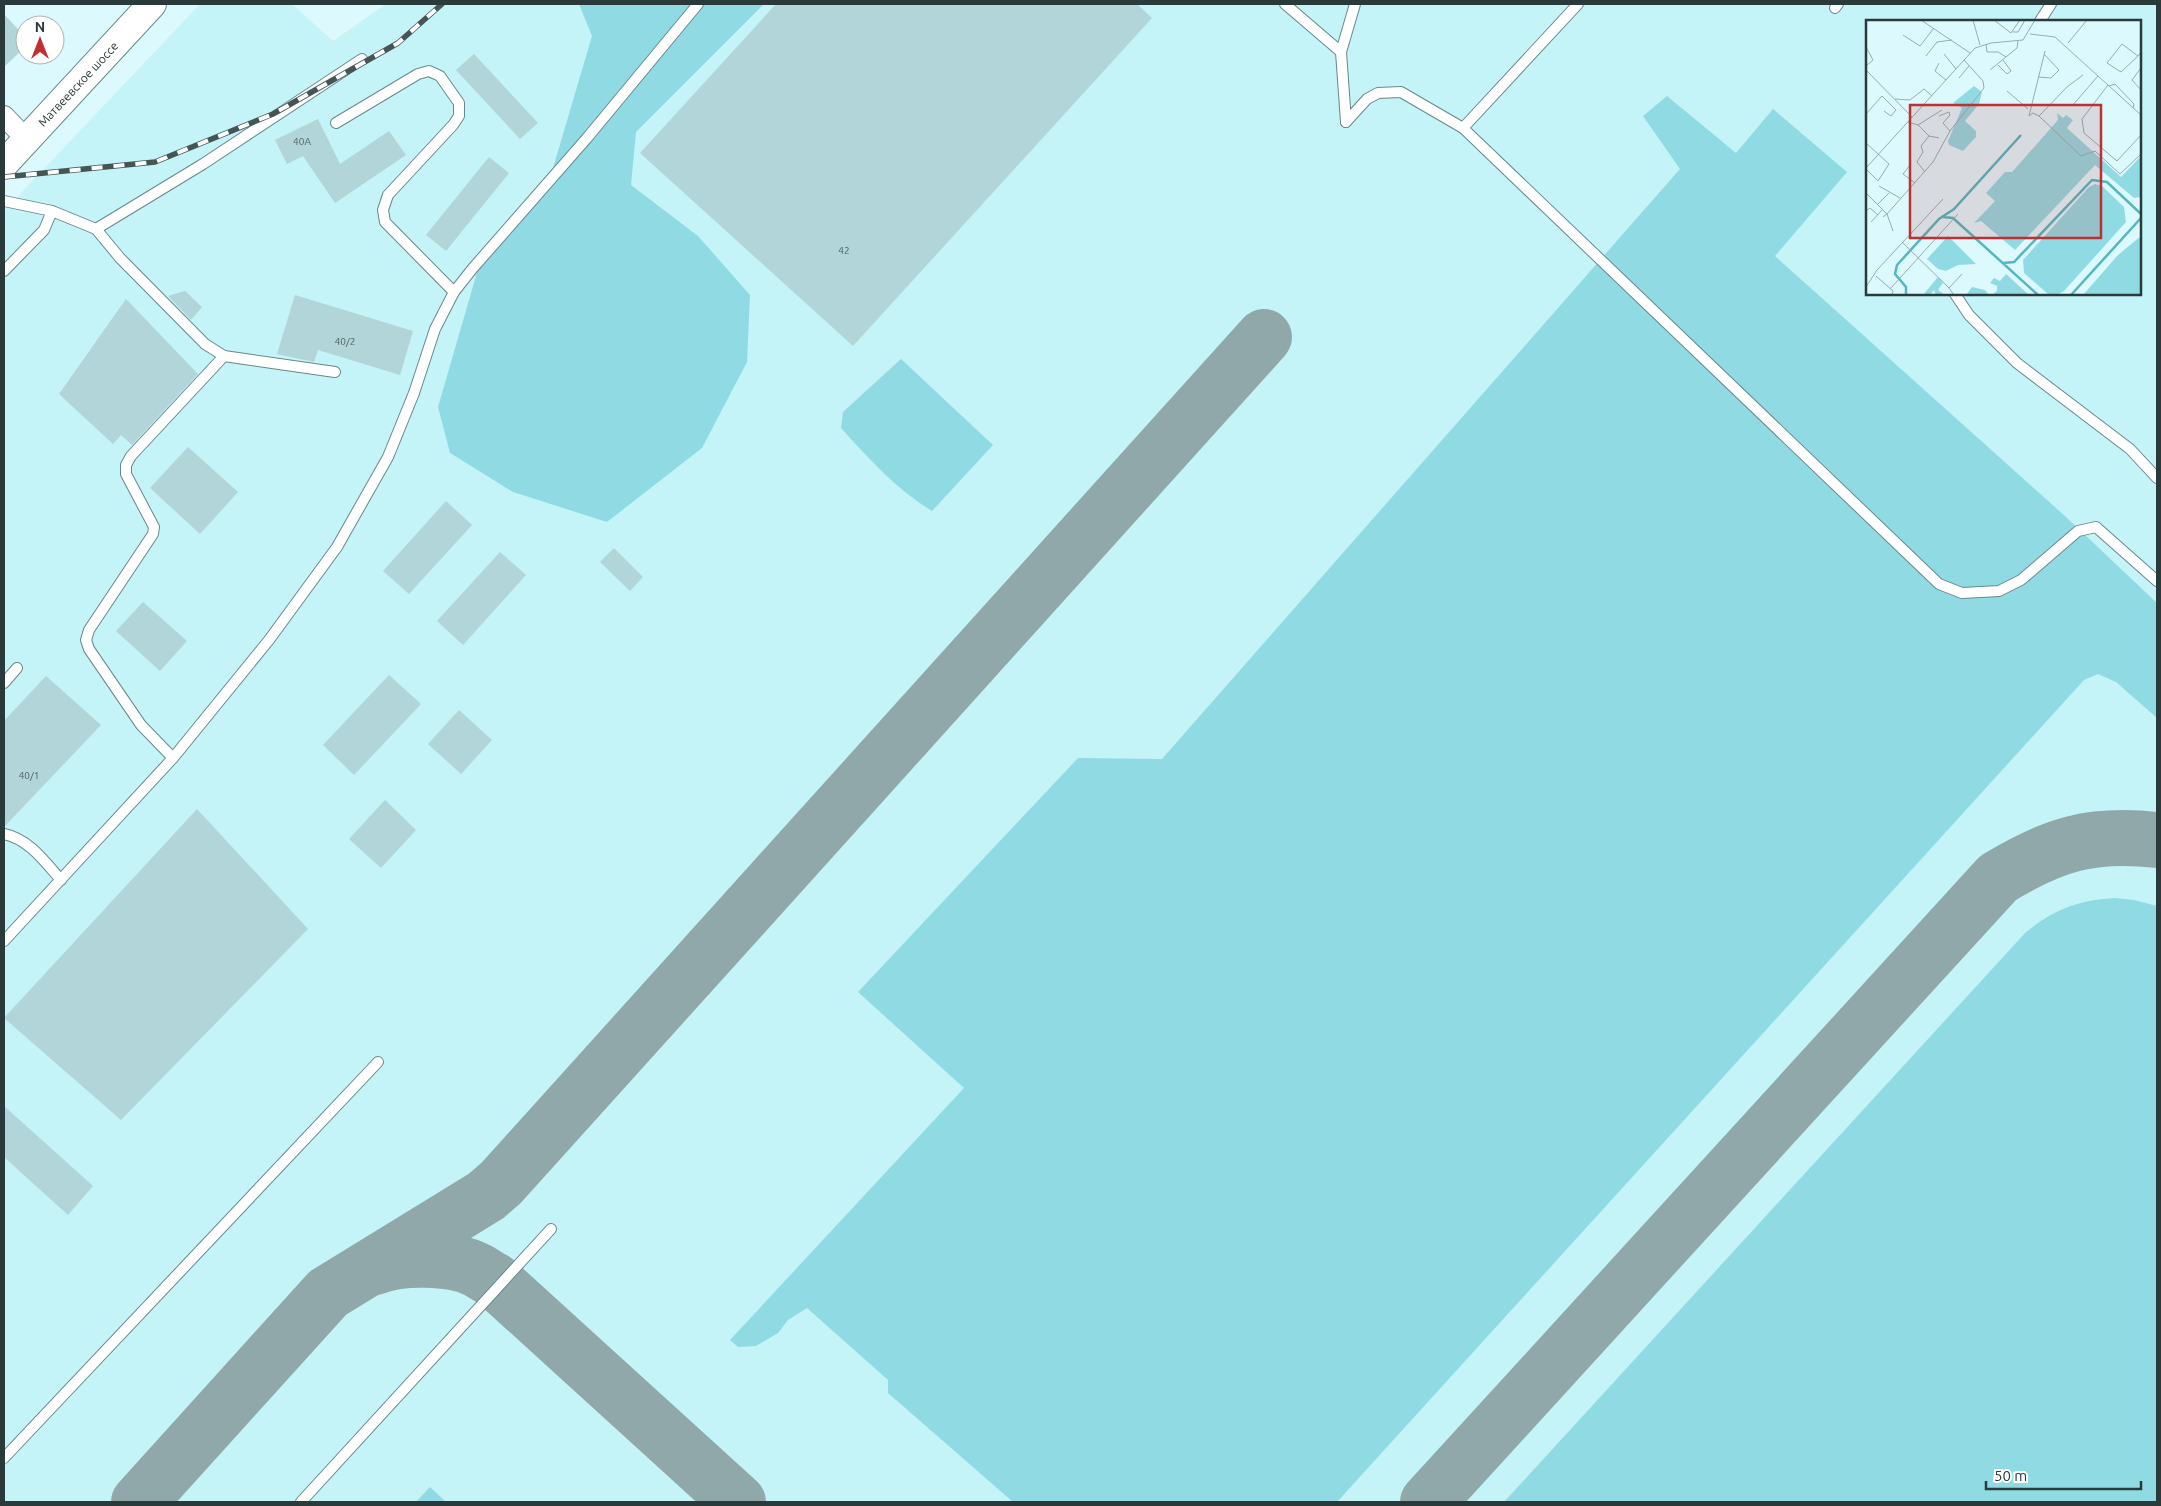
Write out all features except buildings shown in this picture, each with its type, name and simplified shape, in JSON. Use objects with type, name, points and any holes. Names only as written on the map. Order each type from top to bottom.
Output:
[{"type":"main road","name":"Матвеевское шоссе","points":[[4,164],[152,4]]},
{"type":"street","points":[[4,116],[27,140]]},
{"type":"lane","points":[[4,941],[173,758],[269,640],[337,547],[388,457],[414,393],[435,329],[454,292],[587,138],[698,4]]},
{"type":"lane","points":[[1285,4],[1341,52]]},
{"type":"lane","points":[[1355,4],[1341,52],[1346,122],[1367,99],[1378,93],[1401,92],[1463,128],[1939,584],[1962,593],[1999,591],[2021,580],[2078,531],[2096,527],[2157,580]]},
{"type":"lane","points":[[1463,128],[1578,4]]},
{"type":"lane","points":[[2041,20],[2051,4]]},
{"type":"lane","points":[[96,229],[203,164],[362,59]]},
{"type":"lane","points":[[336,123],[418,74],[430,71],[440,76],[459,103],[459,116],[453,125],[388,195],[383,210],[385,222],[454,292]]},
{"type":"lane","points":[[4,201],[52,212],[96,229],[120,258],[205,344],[224,356],[335,372]]},
{"type":"lane","points":[[4,271],[44,230],[52,212]]},
{"type":"lane","points":[[1956,295],[1969,315],[2017,363],[2130,450],[2157,478]]},
{"type":"lane","points":[[173,758],[141,725],[89,649],[86,640],[89,630],[153,534],[154,527],[126,474],[126,465],[224,356]]},
{"type":"lane","points":[[4,683],[17,668]]},
{"type":"lane","points":[[4,834],[13,836],[34,850],[60,880]]},
{"type":"lane","points":[[4,1458],[378,1062]]},
{"type":"lane","points":[[301,1502],[551,1229]]},
{"type":"shaded area","points":[[200,4],[292,4],[333,41],[386,4],[2157,4],[2157,1502],[4,1502],[4,211]]},
{"type":"shaded area","points":[[579,4],[764,4],[636,132],[631,185],[698,236],[750,295],[747,362],[702,448],[607,522],[513,492],[450,453],[438,407],[478,269],[553,168],[592,36]]},
{"type":"shaded area","points":[[1667,96],[1736,153],[1773,109],[1847,172],[1775,256],[2066,517],[2157,603],[2157,718],[2116,682],[2098,674],[2084,680],[1337,1502],[1013,1502],[888,1393],[888,1380],[807,1308],[788,1320],[778,1333],[756,1346],[738,1347],[730,1340],[964,1088],[858,992],[1078,758],[1162,759],[1680,169],[1643,116]]},
{"type":"shaded area","points":[[901,359],[993,445],[932,511],[895,483],[841,428],[843,412]]},
{"type":"shaded area","points":[[2115,898],[2134,900],[2157,906],[2157,1502],[1504,1502],[2026,932],[2047,917],[2068,907],[2090,901]]},
{"type":"shaded area","points":[[430,1487],[446,1502],[416,1502]]},
{"type":"taxiway","points":[[139,1502],[328,1293],[486,1196],[501,1183],[1264,337]]},
{"type":"taxiway","points":[[1428,1502],[1998,878],[2037,857],[2074,844],[2112,838],[2157,840]]},
{"type":"taxiway","points":[[375,1267],[398,1261],[440,1261],[466,1266],[494,1280],[738,1502]]},
{"type":"railway","points":[[4,177],[155,162],[273,114],[398,43],[442,4]]}]
